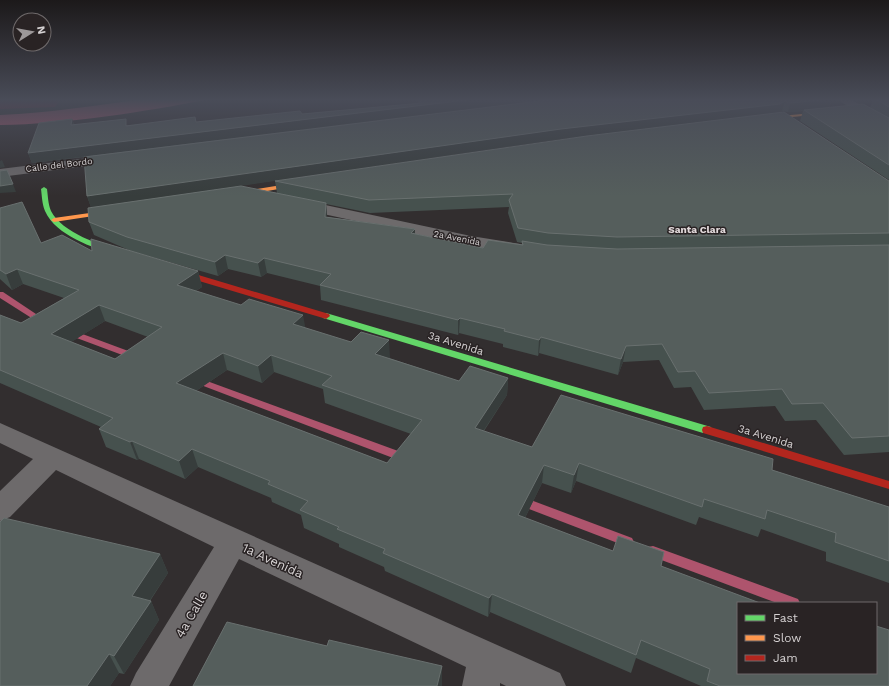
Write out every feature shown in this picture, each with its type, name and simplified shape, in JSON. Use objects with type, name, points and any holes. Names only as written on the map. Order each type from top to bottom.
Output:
[{"type":"street","name":"Calle del Bordo","points":[[0,172],[127,157]]},
{"type":"street","points":[[221,196],[315,182]]},
{"type":"street","points":[[44,188],[48,211],[54,220],[94,245],[132,259]]},
{"type":"street","name":"2a Avenida","points":[[244,193],[471,241],[533,251]]},
{"type":"street","points":[[54,220],[130,210]]},
{"type":"street","name":"3a Avenida","points":[[163,268],[889,485]]},
{"type":"street","name":"1a Avenida","points":[[0,432],[52,458],[233,542],[484,672],[547,686]]},
{"type":"street","points":[[0,509],[52,458]]},
{"type":"street","name":"4a Calle","points":[[149,686],[233,542]]},
{"type":"building","points":[[36,131],[210,131],[28,153]]},
{"type":"building","points":[[295,131],[547,131],[87,196],[84,157]]},
{"type":"building","points":[[628,131],[813,131],[889,181],[889,233],[617,237],[548,233],[518,228],[509,200],[513,194],[369,200],[275,181]]},
{"type":"building","points":[[836,131],[889,131],[889,165]]},
{"type":"building","points":[[7,170],[13,184],[0,186],[0,171]]},
{"type":"building","points":[[241,186],[326,203],[325,217],[415,229],[411,233],[483,248],[488,240],[523,245],[522,241],[547,245],[617,249],[889,245],[889,436],[852,438],[823,403],[792,404],[782,389],[709,393],[695,371],[678,372],[662,344],[626,346],[621,359],[541,337],[539,340],[504,331],[505,329],[460,318],[458,320],[320,285],[331,274],[264,258],[258,263],[225,255],[215,262],[127,237],[89,222],[88,208]]},
{"type":"building","points":[[22,202],[41,243],[62,235],[92,251],[91,239],[198,271],[177,285],[241,305],[249,299],[303,315],[293,324],[351,342],[361,332],[389,340],[375,354],[459,381],[470,366],[508,378],[475,428],[532,447],[561,395],[773,459],[772,470],[889,507],[889,561],[835,542],[836,533],[767,510],[765,519],[704,499],[702,507],[579,463],[574,475],[544,465],[518,515],[613,551],[618,536],[664,552],[661,566],[757,602],[737,602],[737,674],[877,674],[877,626],[889,630],[889,686],[720,686],[707,681],[710,669],[641,640],[636,655],[492,594],[489,598],[383,553],[385,549],[337,529],[339,527],[300,510],[308,501],[268,484],[270,481],[192,449],[179,461],[99,429],[113,418],[0,370],[0,315],[21,323],[79,290],[17,269],[6,274],[0,270],[0,208]],"holes":[[[99,305],[162,327],[115,359],[51,334]],[[223,353],[258,366],[271,355],[332,376],[322,385],[422,420],[387,463],[176,383]]]},
{"type":"building","points":[[4,518],[160,554],[132,596],[151,601],[114,656],[109,654],[87,686],[0,686],[0,522]]},
{"type":"building","points":[[227,622],[327,646],[329,640],[442,666],[437,686],[193,686]]},
{"type":"waterway","points":[[0,294],[44,322]]},
{"type":"waterway","points":[[69,332],[136,357]]},
{"type":"waterway","points":[[196,380],[405,458]]},
{"type":"waterway","points":[[520,501],[628,542]]},
{"type":"waterway","points":[[653,551],[790,602]]},
{"type":"traffic: fast","points":[[44,189],[48,211],[60,226],[80,238],[120,254]]},
{"type":"traffic: fast","points":[[326,316],[707,430]]},
{"type":"traffic: slow","points":[[233,195],[306,183]]},
{"type":"traffic: slow","points":[[54,220],[118,211]]},
{"type":"traffic: jam","points":[[172,270],[326,316]]},
{"type":"traffic: jam","points":[[707,430],[889,485]]},
{"type":"district","name":"Santa Clara","points":[[697,229]]}]
